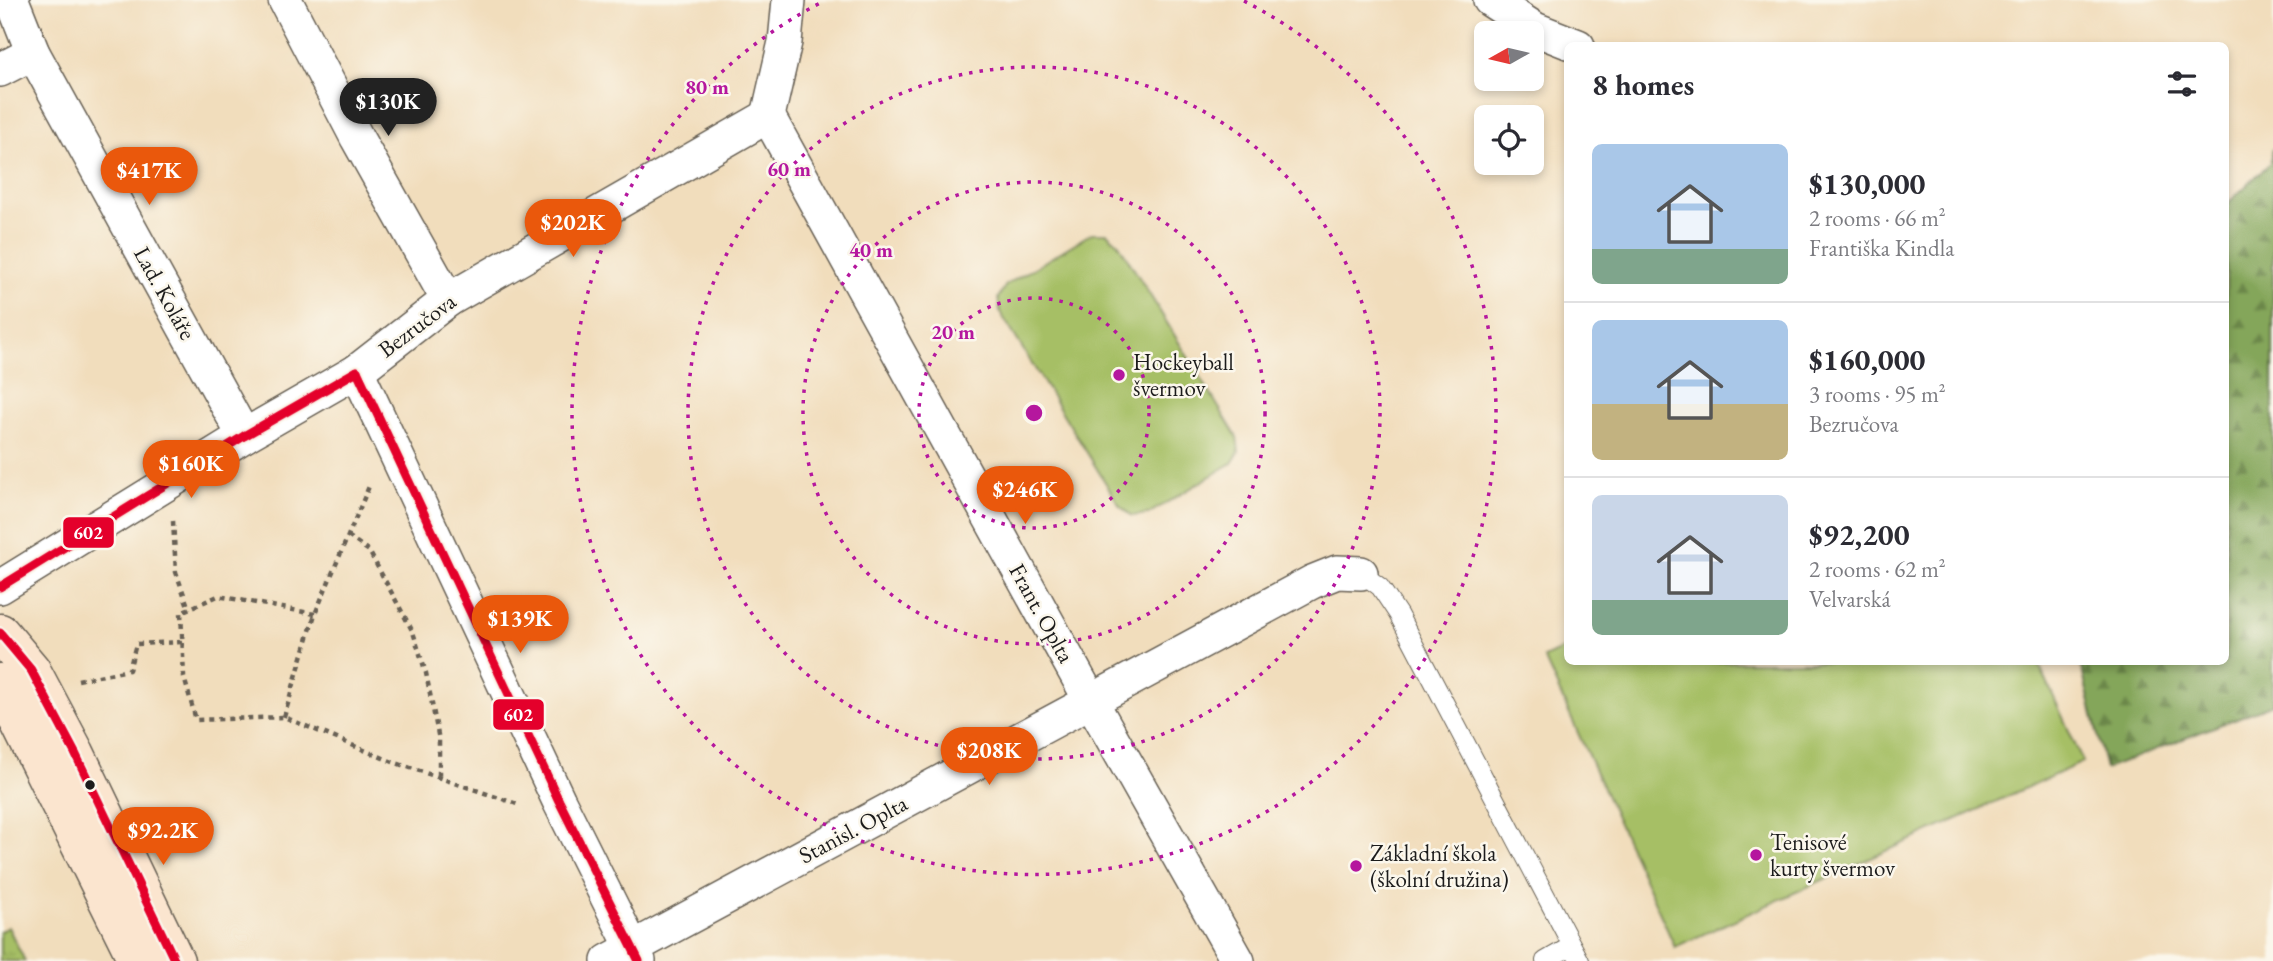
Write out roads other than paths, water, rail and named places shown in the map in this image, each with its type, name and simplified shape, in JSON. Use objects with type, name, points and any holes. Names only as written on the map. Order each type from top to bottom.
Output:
[{"type":"street","name":"Lad. Koláře","points":[[12,0],[33,53],[244,436]]},
{"type":"street","points":[[285,0],[357,138],[448,300]]},
{"type":"street","points":[[768,116],[785,42],[789,0]]},
{"type":"street","points":[[1490,0],[1535,29],[1568,42]]},
{"type":"street","points":[[0,70],[33,53]]},
{"type":"street","name":"Bezručova","points":[[0,587],[244,436],[358,370],[448,300],[768,116]]},
{"type":"street","name":"Frant. Oplta","points":[[768,116],[1238,961]]},
{"type":"street","points":[[358,370],[389,442],[559,801],[626,957]]},
{"type":"street","name":"Stanisl. Oplta","points":[[626,957],[1312,582],[1337,572],[1361,573]]},
{"type":"street","points":[[0,632],[31,670],[75,753],[175,961]]},
{"type":"street","points":[[0,683],[138,961]]},
{"type":"lane","points":[[1361,573],[1380,587],[1398,614],[1576,953],[1545,961]]},
{"type":"place","name":"Hockeyball švermov","points":[[1119,375]]},
{"type":"place","name":"Tenisové kurty švermov","points":[[1756,855]]},
{"type":"place","name":"Základní škola (školní družina)","points":[[1356,866]]}]
